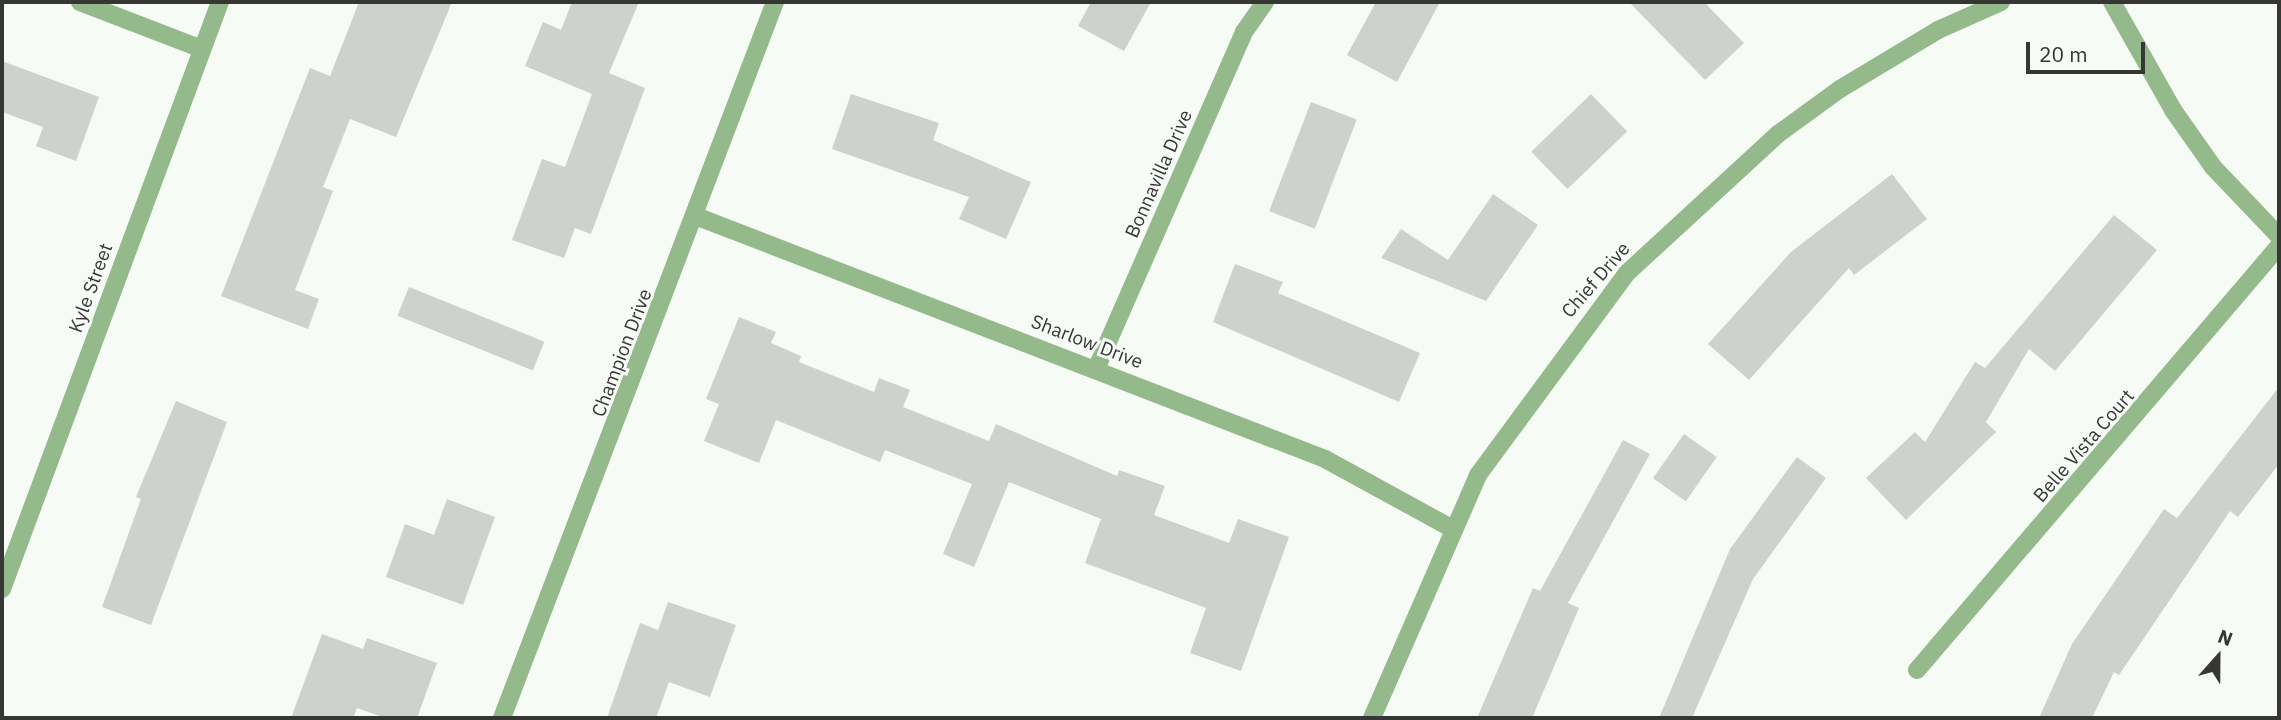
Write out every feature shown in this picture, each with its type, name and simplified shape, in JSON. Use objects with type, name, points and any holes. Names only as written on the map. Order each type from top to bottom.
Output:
[{"type":"street","points":[[80,2],[202,49]]},
{"type":"street","name":"Kyle Street","points":[[2,589],[220,2]]},
{"type":"street","name":"Champion Drive","points":[[502,718],[698,217],[775,2]]},
{"type":"street","name":"Bonnavilla Drive","points":[[1097,368],[1244,32],[1265,2]]},
{"type":"street","name":"Chief Drive","points":[[1371,718],[1451,528],[1505,431],[1627,273],[1778,134],[1840,89],[1938,30],[2001,2]]},
{"type":"street","points":[[2112,2],[2181,121],[2241,199],[2279,236]]},
{"type":"street","name":"Sharlow Drive","points":[[698,217],[1097,368],[1325,459],[1451,528]]},
{"type":"street","name":"Belle Vista Court","points":[[1917,670],[2279,247]]},
{"type":"building","points":[[359,2],[452,2],[396,137],[350,119],[323,187],[333,191],[295,290],[319,299],[308,329],[221,296],[310,68],[330,76]]},
{"type":"building","points":[[572,2],[639,2],[609,73],[645,88],[591,234],[575,228],[564,258],[512,240],[542,159],[565,167],[592,94],[525,66],[543,22],[561,30]]},
{"type":"building","points":[[1091,2],[1151,2],[1124,51],[1078,26]]},
{"type":"building","points":[[1376,2],[1440,2],[1397,82],[1347,55]]},
{"type":"building","points":[[1629,2],[1704,2],[1744,43],[1705,80]]},
{"type":"building","points":[[2,61],[99,97],[76,161],[36,146],[43,127],[2,112]]},
{"type":"building","points":[[851,94],[939,123],[933,140],[1031,182],[1006,239],[959,219],[969,197],[832,149]]},
{"type":"building","points":[[1591,94],[1627,131],[1567,189],[1531,152]]},
{"type":"building","points":[[1311,102],[1357,120],[1315,229],[1269,211]]},
{"type":"building","points":[[1892,174],[1927,219],[1854,275],[1849,268],[1749,380],[1708,344],[1791,252]]},
{"type":"building","points":[[1493,194],[1538,225],[1486,301],[1381,258],[1401,229],[1448,260]]},
{"type":"building","points":[[2114,215],[2157,250],[2055,371],[2029,349],[1986,422],[1996,432],[1906,520],[1866,478],[1915,432],[1925,442],[1975,362],[1985,368]]},
{"type":"building","points":[[1235,264],[1283,282],[1278,293],[1420,353],[1399,402],[1213,322]]},
{"type":"building","points":[[409,287],[544,342],[533,370],[397,316]]},
{"type":"building","points":[[739,317],[776,332],[771,343],[801,356],[799,362],[874,392],[879,378],[910,390],[903,407],[989,441],[996,424],[1117,476],[1119,470],[1165,486],[1154,515],[1229,543],[1238,519],[1289,537],[1241,671],[1190,653],[1206,608],[1085,563],[1101,519],[1009,482],[974,567],[943,554],[972,484],[885,450],[880,462],[776,420],[759,463],[704,441],[719,404],[706,399]]},
{"type":"building","points":[[2279,387],[2279,464],[2238,517],[2230,511],[2119,675],[2114,672],[2092,718],[2039,718],[2072,644],[2164,509],[2177,518]]},
{"type":"building","points":[[176,401],[227,422],[151,625],[102,607],[141,499],[136,497]]},
{"type":"building","points":[[1684,434],[1717,457],[1686,501],[1653,478]]},
{"type":"building","points":[[1623,440],[1650,454],[1568,603],[1579,608],[1532,718],[1477,718],[1533,588],[1540,591]]},
{"type":"building","points":[[1797,457],[1826,478],[1753,579],[1692,718],[1659,718],[1730,549]]},
{"type":"building","points":[[447,499],[495,517],[463,605],[386,577],[405,524],[434,535]]},
{"type":"building","points":[[668,602],[736,625],[710,697],[669,682],[656,718],[607,718],[640,623],[658,630]]},
{"type":"building","points":[[322,634],[363,649],[367,638],[437,663],[417,718],[385,718],[357,708],[353,718],[291,718]]}]
